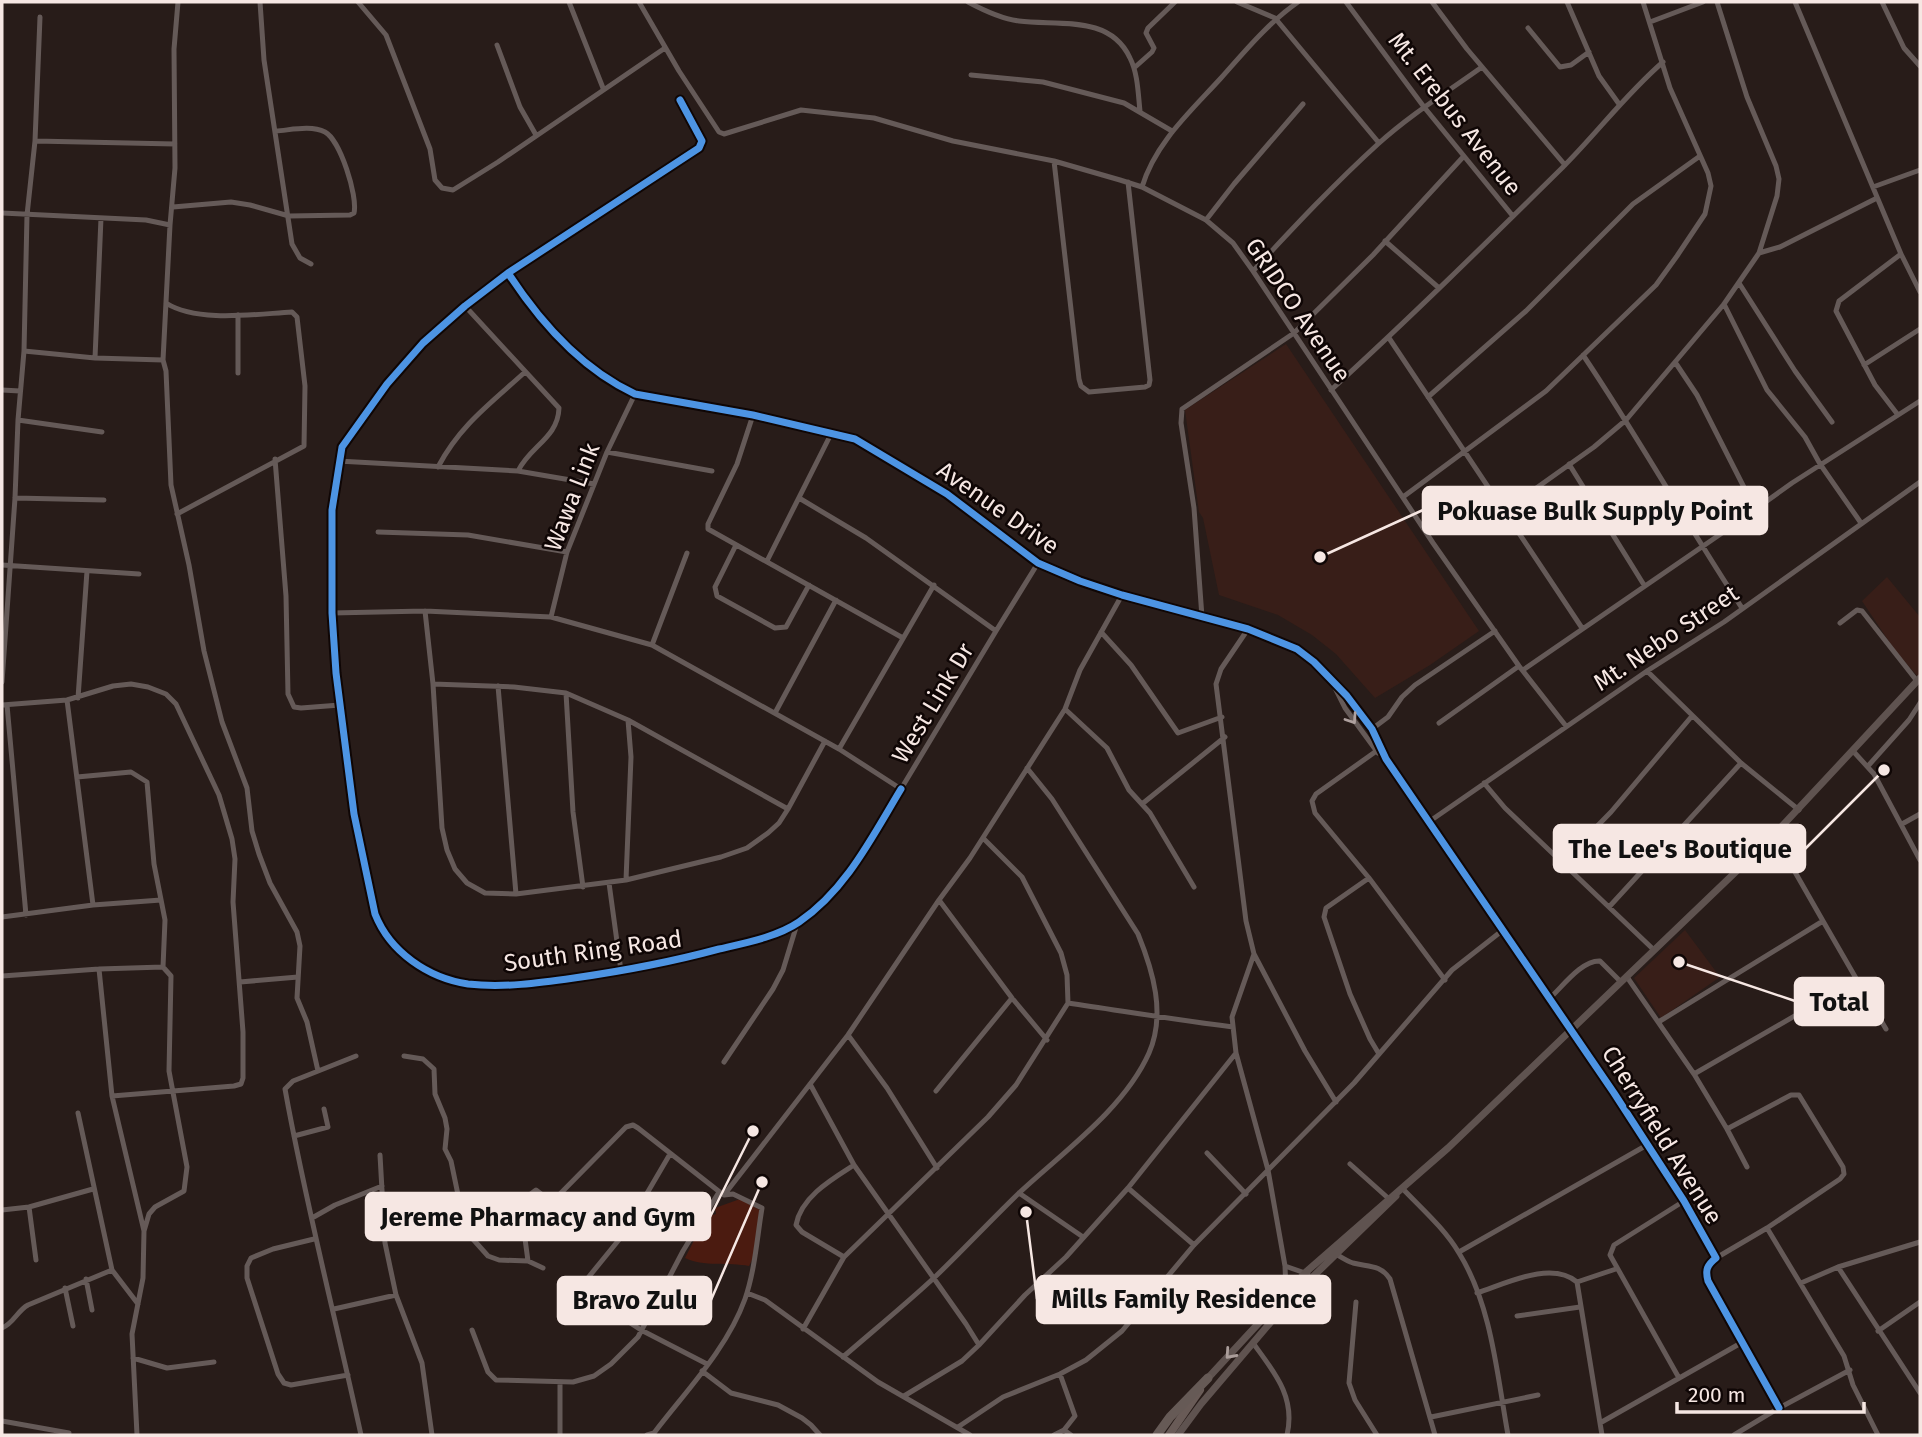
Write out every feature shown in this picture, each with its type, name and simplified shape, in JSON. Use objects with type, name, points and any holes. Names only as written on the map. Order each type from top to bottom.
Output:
[{"type":"highway","points":[[1157,1435],[1170,1417],[1208,1378]]},
{"type":"main road","points":[[1178,1435],[1309,1275],[1388,1198],[1466,1131],[1771,838],[1919,680]]},
{"type":"main road","points":[[1169,1435],[1208,1378],[1286,1291],[1336,1254],[1391,1202],[1402,1188]]},
{"type":"street","points":[[178,2],[174,49],[173,207],[163,360],[166,371],[171,485],[213,693],[232,754],[247,788],[252,831],[259,854],[270,883],[297,932],[300,946],[297,998],[307,1022],[318,1071]]},
{"type":"street","points":[[260,2],[264,60],[292,244],[300,258],[311,264]]},
{"type":"street","points":[[358,2],[386,35],[430,149],[435,180],[442,188],[453,190],[665,48]]},
{"type":"street","points":[[569,2],[603,88]]},
{"type":"street","name":"GRIDCO Avenue","points":[[639,2],[716,128],[724,134],[801,110],[874,118],[953,141],[1054,161],[1128,182],[1206,220],[1233,243],[1254,271],[1403,497],[1521,668],[1566,726]]},
{"type":"street","points":[[968,2],[1017,21],[1079,24],[1099,29],[1120,42],[1134,68],[1140,110]]},
{"type":"street","points":[[1134,68],[1154,48],[1146,33],[1148,28],[1175,2]]},
{"type":"street","points":[[1237,2],[1275,18],[1379,143]]},
{"type":"street","points":[[1142,187],[1146,175],[1182,118],[1275,18],[1298,2]]},
{"type":"street","name":"Mt. Erebus Avenue","points":[[1346,2],[1423,107],[1512,215]]},
{"type":"street","points":[[1432,2],[1564,165]]},
{"type":"street","points":[[1567,2],[1599,76],[1619,104]]},
{"type":"street","points":[[1403,497],[1546,391],[1656,285],[1705,214],[1711,186],[1708,173],[1671,88],[1643,2]]},
{"type":"street","points":[[1650,22],[1703,2]]},
{"type":"street","points":[[1504,511],[1626,420],[1724,304],[1759,253],[1777,196],[1779,179],[1747,97],[1717,2]]},
{"type":"street","points":[[1795,2],[1900,254],[1920,292]]},
{"type":"street","points":[[1882,2],[1904,48],[1920,66]]},
{"type":"street","points":[[2,682],[24,351],[27,215],[35,141],[40,17]]},
{"type":"street","points":[[1528,28],[1560,67],[1570,65],[1589,52]]},
{"type":"street","points":[[497,45],[520,107],[536,135]]},
{"type":"street","points":[[1331,390],[1389,338],[1564,165],[1619,104],[1663,62]]},
{"type":"street","points":[[1254,271],[1312,207],[1379,143],[1423,107],[1482,67]]},
{"type":"street","points":[[971,75],[1043,82],[1124,103],[1172,131]]},
{"type":"street","points":[[594,484],[518,471],[338,461],[342,447],[387,384],[423,343],[465,306],[508,273],[702,145],[680,100]]},
{"type":"street","points":[[1206,220],[1303,104]]},
{"type":"street","points":[[173,207],[231,202],[289,216],[350,215],[354,212],[355,202],[346,169],[333,140],[313,129],[276,131]]},
{"type":"street","points":[[35,141],[175,144]]},
{"type":"street","points":[[1202,617],[1194,508],[1181,423],[1182,410],[1294,333],[1464,156]]},
{"type":"street","points":[[1428,397],[1525,311],[1633,204],[1700,156]]},
{"type":"street","points":[[1054,161],[1079,379],[1081,386],[1089,392],[1145,387],[1150,380],[1128,182]]},
{"type":"street","points":[[1873,187],[1920,170]]},
{"type":"street","points":[[1759,253],[1780,247],[1877,198]]},
{"type":"street","points":[[2,213],[146,220],[170,225]]},
{"type":"street","points":[[95,358],[101,218]]},
{"type":"street","points":[[1385,241],[1439,288]]},
{"type":"street","points":[[1898,415],[1864,365],[1836,312],[1836,306],[1900,254]]},
{"type":"street","name":"Avenue Drive","points":[[508,273],[526,302],[551,331],[601,375],[635,394],[753,415],[855,439],[936,487],[1038,563],[1122,595],[1248,629],[1297,649],[1314,662],[1333,683]]},
{"type":"street","points":[[1739,283],[1832,422]]},
{"type":"street","points":[[166,303],[189,313],[238,315],[292,312],[297,317],[305,386],[302,447],[275,459],[177,514]]},
{"type":"street","points":[[1724,304],[1756,371],[1805,437],[1820,464],[1861,523]]},
{"type":"street","points":[[465,306],[559,408],[557,424],[530,453],[518,471]]},
{"type":"street","points":[[238,315],[238,373]]},
{"type":"street","points":[[1864,365],[1920,329]]},
{"type":"street","points":[[1389,338],[1582,628]]},
{"type":"street","points":[[24,351],[95,358],[163,360]]},
{"type":"street","points":[[1583,355],[1742,608]]},
{"type":"street","points":[[1675,362],[1697,395],[1755,509]]},
{"type":"street","points":[[438,467],[447,449],[474,415],[525,372]]},
{"type":"street","points":[[2,390],[20,391]]},
{"type":"street","name":"Wawa Link","points":[[551,617],[567,552],[607,452],[635,394]]},
{"type":"street","points":[[1439,723],[1820,464],[1920,401]]},
{"type":"street","points":[[753,415],[737,464],[708,529],[903,638]]},
{"type":"street","points":[[18,420],[102,432]]},
{"type":"street","points":[[767,561],[832,432]]},
{"type":"street","points":[[607,452],[712,471]]},
{"type":"street","points":[[275,459],[286,596],[288,694],[294,706],[301,708],[340,705]]},
{"type":"street","name":"South Ring Road","points":[[338,461],[332,510],[332,613],[354,814],[381,929],[401,954],[421,967],[467,984],[509,985],[621,971],[757,940],[797,924],[829,900],[854,866],[901,789]]},
{"type":"street","points":[[1569,464],[1644,585]]},
{"type":"street","name":"Mt. Nebo Street","points":[[1430,821],[1742,608],[1920,482]]},
{"type":"street","points":[[15,498],[104,500]]},
{"type":"street","name":"West Link Dr","points":[[332,613],[425,611],[551,617],[652,645],[839,749],[901,789],[996,631],[866,538],[799,498]]},
{"type":"street","points":[[378,533],[468,535],[567,552]]},
{"type":"street","points":[[736,545],[715,587],[716,596],[775,628],[786,627],[810,585]]},
{"type":"street","points":[[652,645],[687,553]]},
{"type":"street","points":[[996,631],[1038,563]]},
{"type":"street","points":[[2,565],[139,574]]},
{"type":"street","points":[[78,698],[87,571]]},
{"type":"street","points":[[839,749],[934,585]]},
{"type":"street","points":[[472,1330],[488,1372],[496,1380],[560,1383],[594,1376],[611,1364],[638,1337],[683,1251],[722,1194],[848,1035],[983,838],[1065,709],[1080,670],[1122,595]]},
{"type":"street","points":[[775,713],[836,600]]},
{"type":"street","points":[[1840,623],[1857,610],[1862,611],[1919,680]]},
{"type":"street","points":[[425,611],[433,684],[442,828],[455,869],[467,883],[485,893],[516,894],[609,883],[721,857],[747,848],[779,823],[825,741]]},
{"type":"street","points":[[1248,629],[1218,675],[1216,684],[1225,737],[1228,794],[1239,860],[1245,921],[1254,954],[1276,991],[1305,1051],[1336,1102]]},
{"type":"street","points":[[1372,729],[1388,717],[1402,697],[1415,685],[1495,631]]},
{"type":"street","points":[[1101,632],[1131,665],[1178,733],[1222,717]]},
{"type":"street","points":[[1647,671],[1741,762],[1799,810]]},
{"type":"street","points":[[1333,683],[1347,696],[1372,729],[1386,759]]},
{"type":"street","points":[[1333,683],[1345,708],[1376,752],[1386,759]]},
{"type":"street","points":[[26,915],[5,705],[67,700],[113,686],[131,684],[166,694],[176,704],[219,795],[232,838],[235,859],[233,902],[243,1032],[243,1078],[241,1084],[234,1086],[112,1096]]},
{"type":"street","points":[[433,684],[498,686],[566,693],[628,720],[788,809]]},
{"type":"street","points":[[498,686],[516,894]]},
{"type":"street","points":[[566,693],[573,812],[583,887]]},
{"type":"street","points":[[67,700],[93,905]]},
{"type":"street","points":[[1868,766],[1909,720],[1920,703]]},
{"type":"street","points":[[1065,709],[1101,740],[1129,790],[1162,832],[1194,887]]},
{"type":"street","points":[[1562,862],[1611,812],[1692,716]]},
{"type":"street","points":[[626,880],[632,757],[628,720]]},
{"type":"street","points":[[1142,804],[1225,737]]},
{"type":"street","points":[[1853,751],[1868,766],[1920,860]]},
{"type":"street","points":[[1376,752],[1316,794],[1312,801],[1315,813],[1369,878],[1445,980]]},
{"type":"street","name":"Cherryfield Avenue","points":[[1386,759],[1571,1029],[1684,1201],[1716,1258],[1709,1263],[1706,1271],[1708,1281],[1779,1408]]},
{"type":"street","points":[[1609,907],[1741,762]]},
{"type":"street","points":[[843,1357],[934,1278],[1019,1193],[1103,1116],[1136,1077],[1150,1051],[1157,1018],[1152,974],[1138,934],[1052,799],[1027,768]]},
{"type":"street","points":[[77,777],[131,772],[147,782],[154,864],[164,920],[163,967],[171,975],[169,1037],[172,1091],[187,1167],[184,1191],[155,1207],[149,1214],[144,1231]]},
{"type":"street","points":[[1484,783],[1505,808],[1654,950]]},
{"type":"street","points":[[1902,824],[1920,814]]},
{"type":"street","points":[[803,1329],[844,1257],[988,1117],[1016,1085],[1068,1003],[1067,975],[1061,953],[1022,877],[983,838]]},
{"type":"street","points":[[1771,838],[1795,872],[1886,1029]]},
{"type":"street","points":[[1369,878],[1326,908],[1324,917],[1350,994],[1379,1054]]},
{"type":"street","points":[[609,883],[621,971]]},
{"type":"street","points":[[2,917],[93,905],[161,900]]},
{"type":"street","points":[[939,900],[1047,1040]]},
{"type":"street","points":[[1660,1021],[1823,921]]},
{"type":"street","points":[[724,1062],[773,989],[783,970],[797,924]]},
{"type":"street","points":[[958,1426],[1003,1397],[1060,1374],[1086,1360],[1122,1331],[1194,1245],[1246,1194],[1296,1139],[1336,1102],[1460,963],[1503,930]]},
{"type":"street","points":[[1254,954],[1231,1017],[1236,1053],[1268,1170],[1285,1266],[1286,1291]]},
{"type":"street","points":[[1550,998],[1595,960],[1601,961],[1624,980],[1660,1021],[1727,1129],[1747,1167]]},
{"type":"street","points":[[2,976],[163,967]]},
{"type":"street","points":[[99,969],[112,1096],[144,1231],[143,1278],[132,1334],[137,1435]]},
{"type":"street","points":[[240,982],[298,977]]},
{"type":"street","points":[[1694,1074],[1857,980]]},
{"type":"street","points":[[936,1091],[1012,998]]},
{"type":"street","points":[[1068,1003],[1233,1027]]},
{"type":"street","points":[[848,1035],[887,1088],[937,1168]]},
{"type":"street","points":[[904,1396],[962,1361],[1025,1295],[1066,1257],[1128,1188],[1236,1053]]},
{"type":"street","points":[[356,1056],[293,1081],[285,1089],[314,1239],[334,1309],[338,1340],[361,1435]]},
{"type":"street","points":[[404,1056],[423,1059],[434,1069],[435,1094],[447,1129],[445,1149],[451,1161],[462,1214],[471,1237],[488,1256],[499,1260],[528,1261],[543,1268]]},
{"type":"street","points":[[810,1084],[854,1165],[979,1345]]},
{"type":"street","points":[[1716,1258],[1767,1228],[1844,1174],[1843,1167],[1799,1094],[1791,1095],[1727,1129]]},
{"type":"street","points":[[294,1136],[328,1126],[324,1109]]},
{"type":"street","points":[[78,1113],[112,1270],[138,1304]]},
{"type":"street","points":[[528,1261],[519,1208],[523,1198],[537,1190],[554,1200],[618,1134],[633,1125],[722,1194],[733,1194],[762,1208],[747,1293],[722,1344],[657,1434],[647,1435]]},
{"type":"street","points":[[1459,1252],[1647,1145]]},
{"type":"street","points":[[1207,1153],[1246,1194]]},
{"type":"street","points":[[670,1154],[622,1236],[587,1279],[585,1287],[589,1296],[641,1329],[707,1364]]},
{"type":"street","points":[[380,1155],[385,1243],[396,1296],[422,1363],[432,1435]]},
{"type":"street","points":[[1350,1164],[1388,1198]]},
{"type":"street","points":[[844,1257],[802,1232],[796,1225],[798,1217],[817,1191],[854,1165]]},
{"type":"street","points":[[312,1218],[335,1205],[382,1186]]},
{"type":"street","points":[[1128,1188],[1194,1245]]},
{"type":"street","points":[[1402,1188],[1459,1252],[1477,1293],[1490,1335],[1508,1435]]},
{"type":"street","points":[[2,1210],[29,1207],[93,1189]]},
{"type":"street","points":[[1019,1193],[1083,1237]]},
{"type":"street","points":[[1679,1378],[1609,1255],[1614,1245],[1684,1201]]},
{"type":"street","points":[[29,1207],[36,1260]]},
{"type":"street","points":[[1767,1228],[1844,1356],[1853,1385],[1878,1435]]},
{"type":"street","points":[[314,1239],[273,1249],[251,1258],[247,1266],[247,1278],[278,1374],[284,1383],[291,1385],[348,1375]]},
{"type":"street","points":[[1801,1283],[1838,1267],[1920,1242]]},
{"type":"street","points":[[1336,1254],[1352,1262],[1376,1266],[1390,1279],[1435,1435]]},
{"type":"street","points":[[1285,1266],[1309,1275]]},
{"type":"street","points":[[1838,1267],[1920,1394]]},
{"type":"street","points":[[1577,1282],[1616,1269]]},
{"type":"street","points":[[2,1328],[11,1324],[24,1307],[112,1270]]},
{"type":"street","points":[[1477,1293],[1532,1275],[1569,1275],[1577,1282],[1602,1435]]},
{"type":"street","points":[[86,1279],[92,1310]]},
{"type":"street","points":[[65,1288],[73,1325]]},
{"type":"street","points":[[747,1293],[765,1300],[878,1382],[970,1435]]},
{"type":"street","points":[[334,1309],[396,1296]]},
{"type":"street","points":[[1356,1302],[1349,1383],[1355,1400],[1377,1435]]},
{"type":"street","points":[[1878,1331],[1920,1302]]},
{"type":"street","points":[[1517,1316],[1580,1307]]},
{"type":"street","points":[[1253,1343],[1282,1384],[1289,1404],[1287,1435]]},
{"type":"street","points":[[1600,1423],[1741,1343]]},
{"type":"street","points":[[133,1358],[167,1368],[214,1362]]},
{"type":"street","points":[[1734,1435],[1850,1370]]},
{"type":"street","points":[[702,1371],[731,1393],[778,1405],[802,1418],[820,1435]]},
{"type":"street","points":[[1054,1435],[1064,1430],[1075,1416],[1060,1374]]},
{"type":"street","points":[[560,1383],[560,1435]]},
{"type":"street","points":[[1431,1417],[1538,1395]]},
{"type":"street","points":[[2,1422],[69,1433]]},
{"type":"street","points":[[1064,1430],[1071,1435]]},
{"type":"shaded area","points":[[1286,344],[1479,631],[1375,698],[1336,654],[1312,635],[1278,615],[1219,595],[1203,518],[1199,512],[1185,410]]},
{"type":"shaded area","points":[[1887,577],[1920,617],[1918,677],[1894,649],[1862,601]]},
{"type":"shaded area","points":[[1685,930],[1720,977],[1661,1018],[1634,978]]},
{"type":"shaded area","points":[[740,1199],[760,1210],[753,1258],[749,1266],[692,1261],[685,1258],[706,1217],[716,1214],[715,1208]]},
{"type":"cycle path","points":[[680,100],[702,141],[699,148],[508,273],[465,306],[423,343],[387,384],[342,447],[332,510],[332,613],[336,673],[354,814],[375,914],[390,940],[412,961],[439,976],[468,984],[548,982],[683,958],[771,936],[799,922],[816,909],[857,862],[901,789]]},
{"type":"cycle path","points":[[508,273],[534,309],[563,342],[597,371],[635,394],[753,415],[855,439],[947,494],[1038,563],[1122,595],[1248,629],[1297,649],[1314,662],[1347,696],[1372,729],[1386,759],[1614,1093],[1684,1201],[1716,1258],[1708,1268],[1708,1281],[1779,1408]]},
{"type":"place","name":"Pokuase Bulk Supply Point","points":[[1320,557]]},
{"type":"place","name":"The Lee's Boutique","points":[[1884,770]]},
{"type":"place","name":"Total","points":[[1679,962]]},
{"type":"place","name":"Jereme Pharmacy and Gym","points":[[753,1131]]},
{"type":"place","name":"Bravo Zulu","points":[[762,1182]]},
{"type":"place","name":"Mills Family Residence","points":[[1026,1212]]}]
